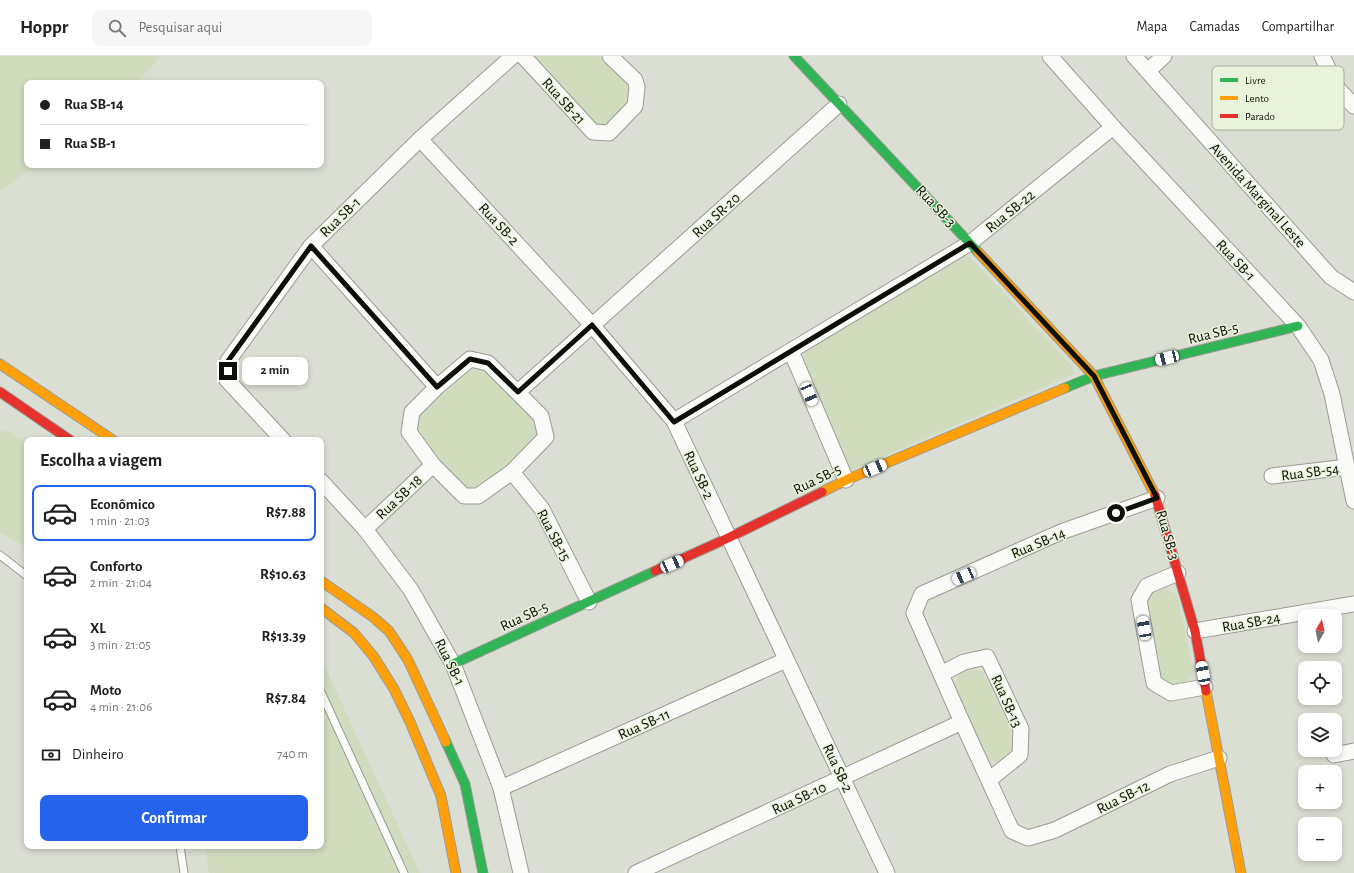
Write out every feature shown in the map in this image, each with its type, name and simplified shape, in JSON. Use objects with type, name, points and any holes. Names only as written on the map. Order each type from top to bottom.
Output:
[{"type":"street","name":"Rua SB-1","points":[[280,437],[228,380],[228,361],[311,246],[420,139],[513,56]]},
{"type":"street","name":"Rua SB-21","points":[[523,56],[593,132],[609,133],[635,106],[638,87],[635,80],[610,56]]},
{"type":"street","name":"Rua SB-3","points":[[794,56],[1094,376],[1157,498],[1194,631],[1241,873]]},
{"type":"street","name":"Rua SB-1","points":[[1050,56],[1113,127],[1298,326],[1321,360],[1332,394],[1354,501]]},
{"type":"street","name":"Avenida Marginal Leste","points":[[1134,56],[1331,277],[1354,292]]},
{"type":"street","points":[[1148,71],[1164,56]]},
{"type":"street","points":[[1322,56],[1327,66]]},
{"type":"street","points":[[1344,95],[1354,106]]},
{"type":"street","name":"Rua SR-20","points":[[518,392],[839,104]]},
{"type":"street","name":"Rua SB-22","points":[[674,422],[970,243],[1113,127]]},
{"type":"street","name":"Rua SB-2","points":[[420,139],[592,325],[674,422],[887,873]]},
{"type":"street","points":[[311,246],[437,387],[470,359],[488,363],[542,416],[546,437],[512,472]]},
{"type":"street","name":"Rua SB-5","points":[[453,664],[728,538],[846,480],[1094,376],[1298,326]]},
{"type":"street","points":[[791,351],[846,480]]},
{"type":"street","points":[[0,364],[109,437]]},
{"type":"street","name":"Rua SB-18","points":[[437,387],[412,412],[409,432],[433,465],[464,496],[478,496],[512,472]]},
{"type":"street","points":[[0,392],[66,437]]},
{"type":"street","name":"Rua SB-18","points":[[365,529],[433,465]]},
{"type":"street","name":"Rua SB-54","points":[[1272,476],[1347,468]]},
{"type":"street","name":"Rua SB-15","points":[[512,472],[542,509],[589,602]]},
{"type":"street","name":"Rua SB-1","points":[[324,484],[365,529],[411,590],[453,664],[501,788],[521,873]]},
{"type":"street","name":"Rua SB-14","points":[[940,674],[914,613],[922,594],[1061,532],[1157,498]]},
{"type":"street","name":"Rua SB-3","points":[[1178,573],[1146,586],[1139,600],[1154,683],[1171,693],[1205,687]]},
{"type":"street","points":[[324,583],[389,631],[408,660],[465,784],[483,873]]},
{"type":"street","name":"Rua SB-24","points":[[1194,631],[1354,604]]},
{"type":"street","points":[[324,610],[354,633],[374,657],[394,690],[410,722],[441,796],[456,873]]},
{"type":"street","name":"Rua SB-13","points":[[940,674],[964,662],[987,657],[1021,729],[1020,755],[989,780]]},
{"type":"street","name":"Rua SB-11","points":[[501,788],[786,660]]},
{"type":"street","points":[[940,674],[989,780]]},
{"type":"street","name":"Rua SB-10","points":[[636,873],[962,722]]},
{"type":"street","points":[[1342,753],[1354,751]]},
{"type":"street","name":"Rua SB-12","points":[[989,780],[1012,831],[1028,838],[1055,830],[1170,774],[1219,758]]},
{"type":"lane","points":[[0,556],[24,574]]},
{"type":"lane","points":[[324,699],[404,873]]},
{"type":"lane","points":[[180,849],[184,873]]},
{"type":"green space","points":[[0,56],[161,56],[139,80],[24,80],[24,168],[32,168],[0,191]]},
{"type":"green space","points":[[535,56],[600,56],[625,81],[629,89],[629,106],[607,126],[597,126],[535,59]]},
{"type":"green space","points":[[966,256],[970,257],[1073,367],[1074,374],[852,470],[847,466],[803,360],[805,351]]},
{"type":"green space","points":[[481,369],[490,372],[535,422],[538,432],[534,443],[481,489],[472,489],[463,487],[420,440],[416,429],[417,418],[468,372]]},
{"type":"green space","points":[[6,430],[24,442],[24,546],[0,532],[0,432]]},
{"type":"green space","points":[[1159,589],[1169,590],[1177,595],[1194,673],[1187,682],[1181,686],[1174,686],[1159,678],[1146,600],[1154,591]]},
{"type":"green space","points":[[324,665],[420,873],[209,873],[205,849],[324,849]]},
{"type":"green space","points":[[973,669],[983,672],[1015,739],[1013,753],[1001,761],[995,761],[987,758],[954,689],[959,675],[965,671]]},
{"type":"traffic: fast","points":[[794,56],[978,252]]},
{"type":"traffic: fast","points":[[1065,388],[1094,376],[1298,326]]},
{"type":"traffic: fast","points":[[453,664],[655,571]]},
{"type":"traffic: fast","points":[[446,742],[465,784],[483,873]]},
{"type":"traffic: slow","points":[[978,252],[1094,376],[1155,495]]},
{"type":"traffic: slow","points":[[0,364],[109,437]]},
{"type":"traffic: slow","points":[[822,492],[846,480],[1065,388]]},
{"type":"traffic: slow","points":[[324,583],[373,617],[389,631],[408,660],[446,742]]},
{"type":"traffic: slow","points":[[324,610],[354,633],[374,657],[394,689],[410,722],[441,796],[456,873]]},
{"type":"traffic: slow","points":[[1206,691],[1241,873]]},
{"type":"traffic: jam","points":[[0,392],[66,437]]},
{"type":"traffic: jam","points":[[655,571],[728,538],[822,492]]},
{"type":"traffic: jam","points":[[1155,495],[1195,631],[1206,691]]},
{"type":"route","points":[[228,371],[228,361],[311,246],[437,387],[470,359],[488,363],[518,392],[592,325],[674,422],[970,243],[1094,376],[1157,498],[1116,513]]}]
